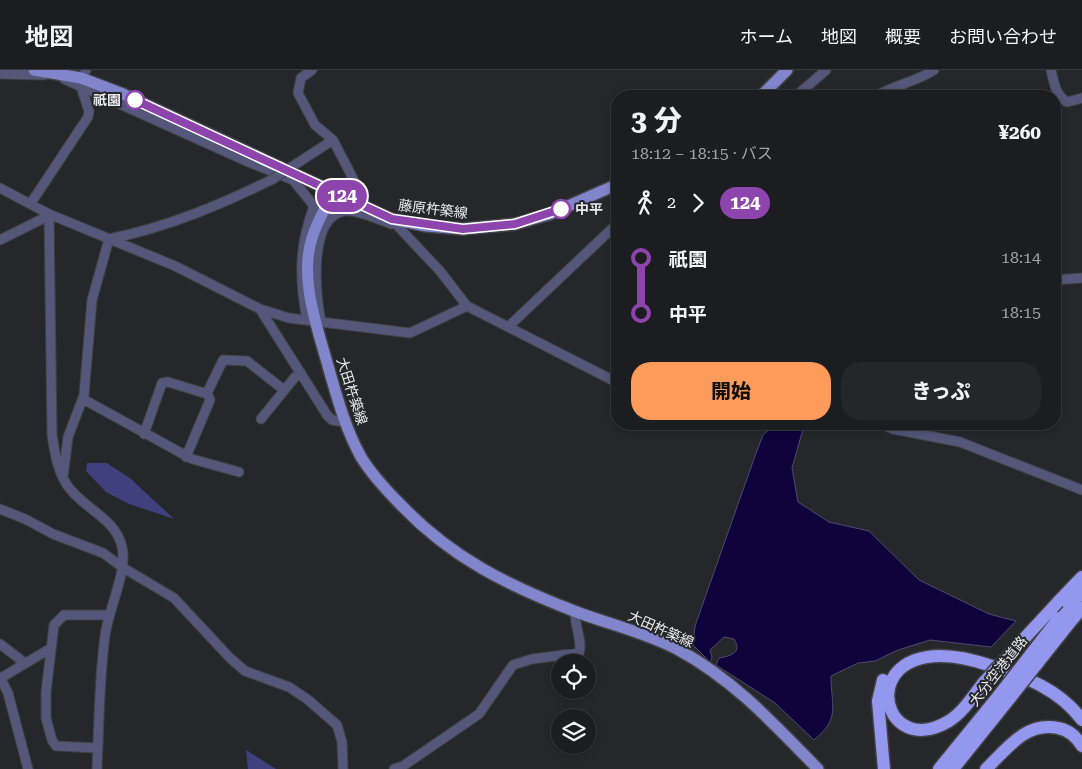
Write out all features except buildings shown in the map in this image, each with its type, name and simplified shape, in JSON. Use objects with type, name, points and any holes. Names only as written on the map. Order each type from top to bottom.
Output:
[{"type":"highway","points":[[1082,577],[1058,602],[985,681],[950,720],[934,727],[913,728],[899,722],[888,703],[892,678],[904,664],[934,657],[956,658],[977,661],[1034,681],[1062,698],[1082,720]]},
{"type":"highway","name":"大分空港道路","points":[[953,769],[1005,696],[1063,622],[1082,592]]},
{"type":"highway","name":"大分空港道路","points":[[1063,622],[1082,608]]},
{"type":"highway","points":[[884,769],[878,701],[887,670],[906,655],[939,651],[986,658],[1036,676],[1063,690],[1082,710]]},
{"type":"highway","name":"大分空港道路","points":[[939,769],[1005,696]]},
{"type":"highway","points":[[986,769],[1014,740],[1036,726],[1065,729],[1078,738],[1082,746]]},
{"type":"main road","points":[[34,70],[82,77],[333,192]]},
{"type":"main road","points":[[767,90],[787,70]]},
{"type":"main road","name":"藤原杵築線","points":[[333,192],[394,222],[463,229],[515,224],[550,214],[611,187]]},
{"type":"main road","name":"大田杵築線","points":[[333,192],[312,238],[306,269],[314,321],[344,422],[362,458],[383,488],[420,524],[474,565],[516,588],[575,611],[635,631],[677,649],[724,679],[756,706],[818,769]]},
{"type":"street","points":[[312,70],[301,78],[298,94],[315,125],[333,140],[359,190],[357,203]]},
{"type":"street","points":[[803,90],[826,70]]},
{"type":"street","points":[[886,90],[924,77],[934,70]]},
{"type":"street","points":[[1051,70],[1057,90]]},
{"type":"street","points":[[0,74],[82,77],[173,129],[293,180],[314,206],[308,222],[300,267],[300,286],[314,321]]},
{"type":"street","points":[[31,203],[88,117],[89,111],[82,77]]},
{"type":"street","points":[[1061,98],[1067,102],[1082,98]]},
{"type":"street","points":[[109,239],[171,224],[218,206],[273,179],[333,140]]},
{"type":"street","points":[[0,188],[31,203],[49,215],[175,266],[260,309],[289,318],[410,333],[467,306]]},
{"type":"street","points":[[314,321],[316,264],[323,230],[331,217],[342,211],[352,210],[429,232],[463,234],[530,224],[611,191]]},
{"type":"street","points":[[0,240],[49,215]]},
{"type":"street","points":[[49,215],[52,435],[56,464],[68,487],[111,525],[119,537],[123,548],[122,567],[105,636],[97,769]]},
{"type":"street","points":[[394,222],[440,271],[467,306],[611,379]]},
{"type":"street","points":[[508,327],[611,230]]},
{"type":"street","points":[[63,477],[68,437],[82,399],[92,300],[109,239]]},
{"type":"street","points":[[1061,280],[1082,278]]},
{"type":"street","points":[[260,309],[327,415],[332,420],[344,422]]},
{"type":"street","points":[[186,456],[210,400],[207,392],[224,360],[247,361],[284,390]]},
{"type":"street","points":[[261,419],[294,376],[301,373]]},
{"type":"street","points":[[144,434],[162,383],[168,382],[207,392]]},
{"type":"street","points":[[82,399],[186,456],[209,465],[240,472]]},
{"type":"street","points":[[894,430],[960,442],[1046,478],[1082,490]]},
{"type":"street","points":[[0,509],[25,519],[53,534],[103,554],[174,598],[230,658],[245,671],[290,687],[336,725],[341,734],[342,769]]},
{"type":"street","points":[[394,769],[402,766],[479,714],[512,665],[532,659],[579,654],[581,649],[574,621],[575,611]]},
{"type":"street","points":[[98,748],[56,746],[52,740],[46,718],[46,692],[54,625],[64,615],[109,615]]},
{"type":"street","points":[[0,644],[25,663]]},
{"type":"street","points":[[28,769],[8,693],[0,677],[51,648]]},
{"type":"shaded area","points":[[769,430],[803,430],[792,468],[798,502],[829,522],[869,531],[919,580],[989,614],[1016,621],[991,647],[930,640],[898,650],[875,661],[858,663],[831,676],[833,711],[828,725],[814,740],[775,703],[716,665],[719,658],[731,655],[736,651],[734,639],[724,637],[710,650],[712,657],[710,662],[693,645],[695,626],[763,435]]},
{"type":"shaded area","points":[[87,463],[107,463],[131,479],[174,519],[129,504],[106,492],[86,471]]},
{"type":"shaded area","points":[[246,750],[276,769],[248,769]]},
{"type":"bus line","name":"124","points":[[135,100],[392,219],[426,226],[463,229],[515,224],[561,209]]},
{"type":"place","name":"祇園","points":[[135,100]]},
{"type":"place","name":"中平","points":[[561,209]]}]
